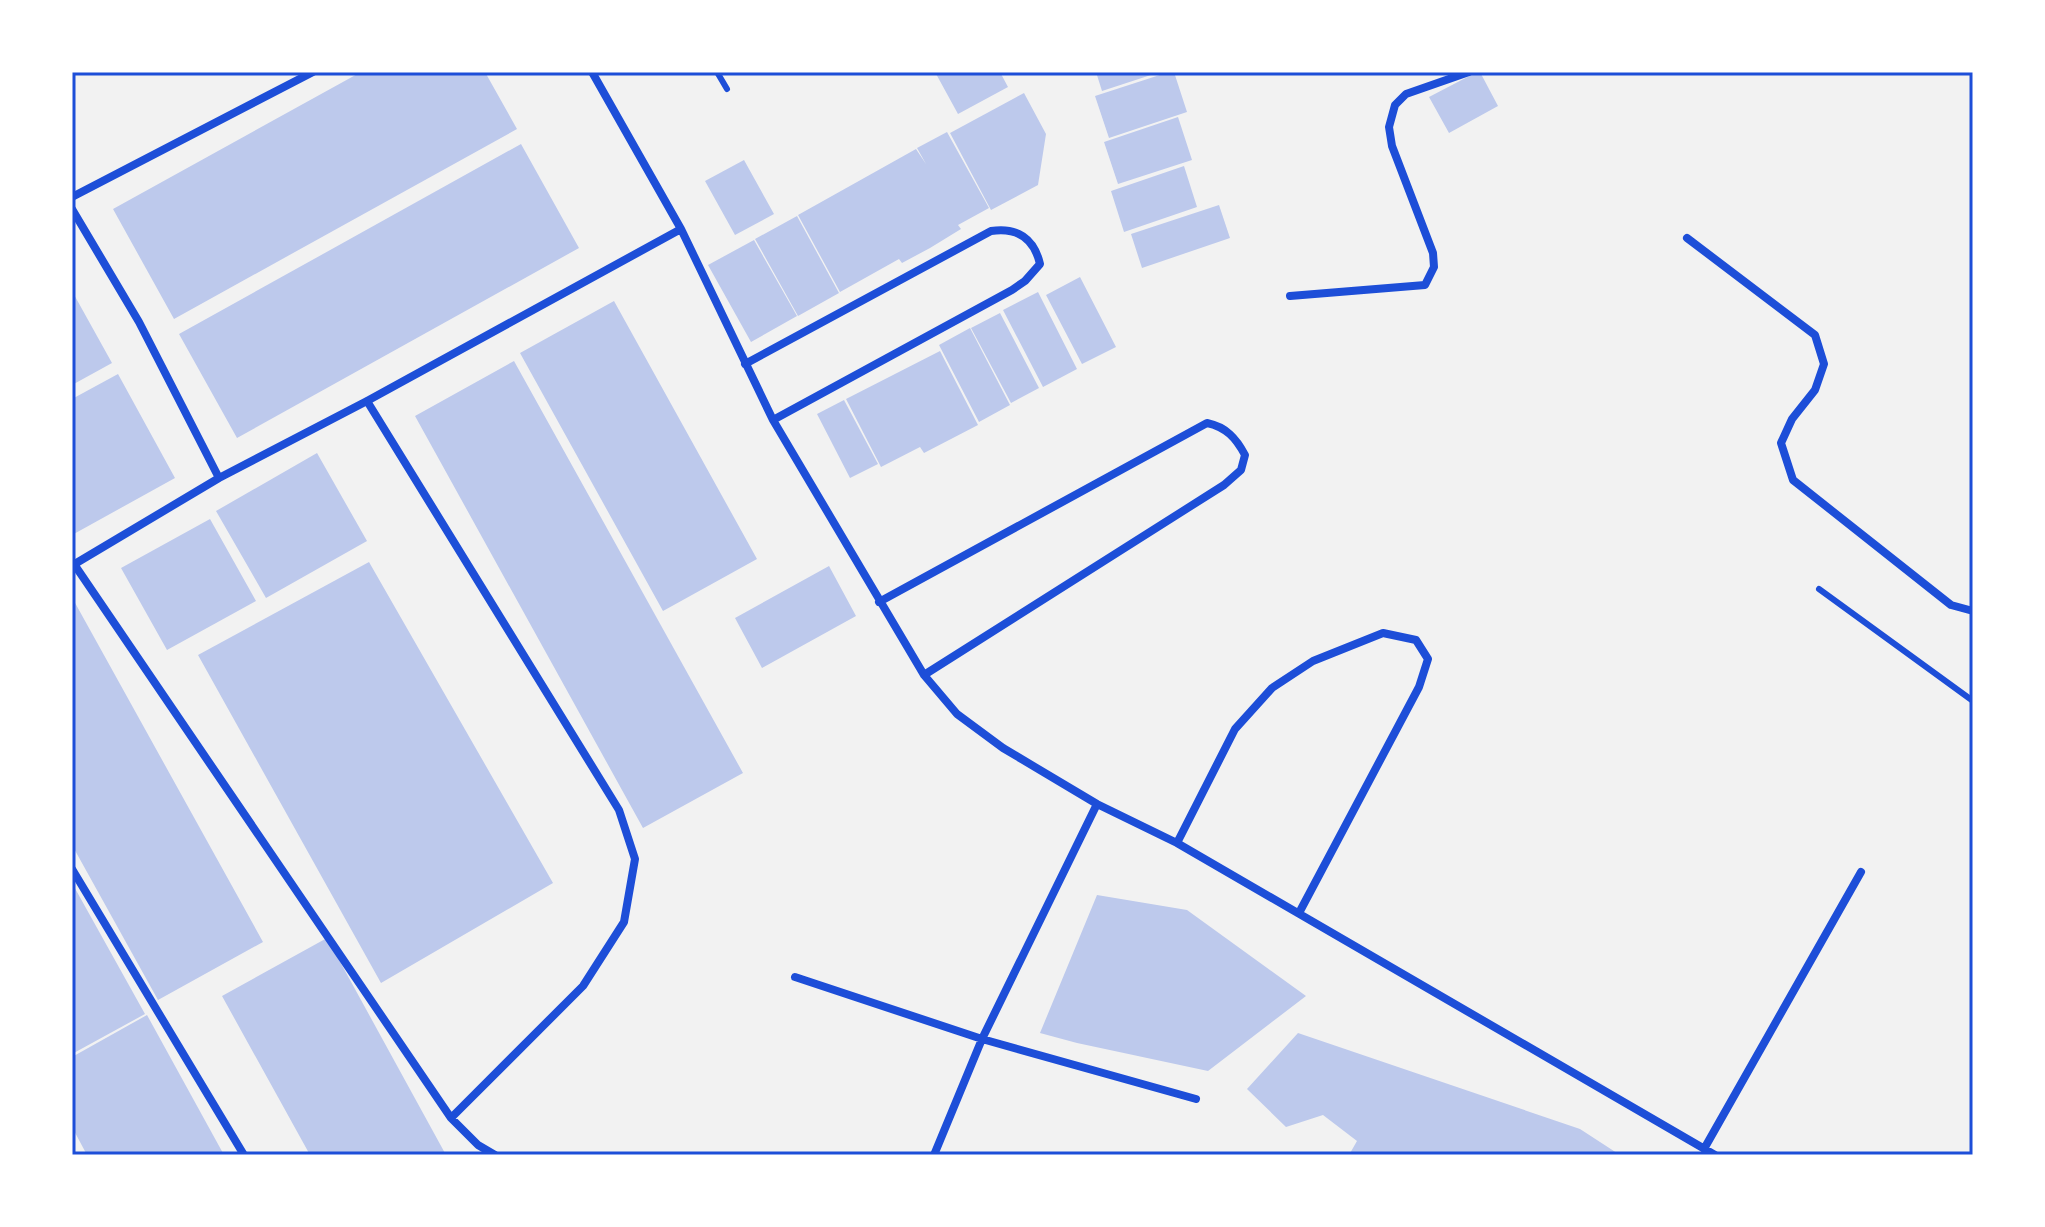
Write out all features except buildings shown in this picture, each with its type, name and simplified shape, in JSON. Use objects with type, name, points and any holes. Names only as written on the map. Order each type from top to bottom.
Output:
[{"type":"street","points":[[72,197],[313,72]]},
{"type":"street","points":[[592,72],[681,229],[773,420],[924,675],[957,714],[991,740],[1097,804],[1177,843],[1715,1155]]},
{"type":"street","points":[[1290,296],[1425,285],[1434,267],[1433,253],[1392,146],[1389,127],[1395,105],[1406,94],[1469,72]]},
{"type":"street","points":[[72,209],[139,322],[219,478]]},
{"type":"street","points":[[495,1155],[478,1145],[451,1118],[73,565],[219,478],[367,401],[681,229]]},
{"type":"street","points":[[745,364],[991,231],[1014,231],[1036,247],[1040,264],[1012,290],[773,420]]},
{"type":"street","points":[[1687,238],[1815,335],[1824,364],[1815,390],[1792,419],[1781,443],[1793,480],[1951,605],[1973,611]]},
{"type":"street","points":[[367,401],[619,810],[635,859],[624,922],[583,986],[451,1118]]},
{"type":"street","points":[[879,602],[1207,423],[1221,426],[1238,441],[1245,455],[1241,470],[1224,485],[924,675]]},
{"type":"street","points":[[1177,843],[1235,729],[1272,688],[1313,661],[1383,633],[1416,640],[1428,659],[1419,687],[1299,913]]},
{"type":"street","points":[[934,1155],[982,1039],[1097,804]]},
{"type":"street","points":[[72,869],[244,1155]]},
{"type":"street","points":[[1704,1149],[1861,872]]},
{"type":"street","points":[[795,977],[982,1039],[1196,1099]]},
{"type":"lane","points":[[717,72],[727,89]]},
{"type":"lane","points":[[1819,589],[1973,701]]}]
